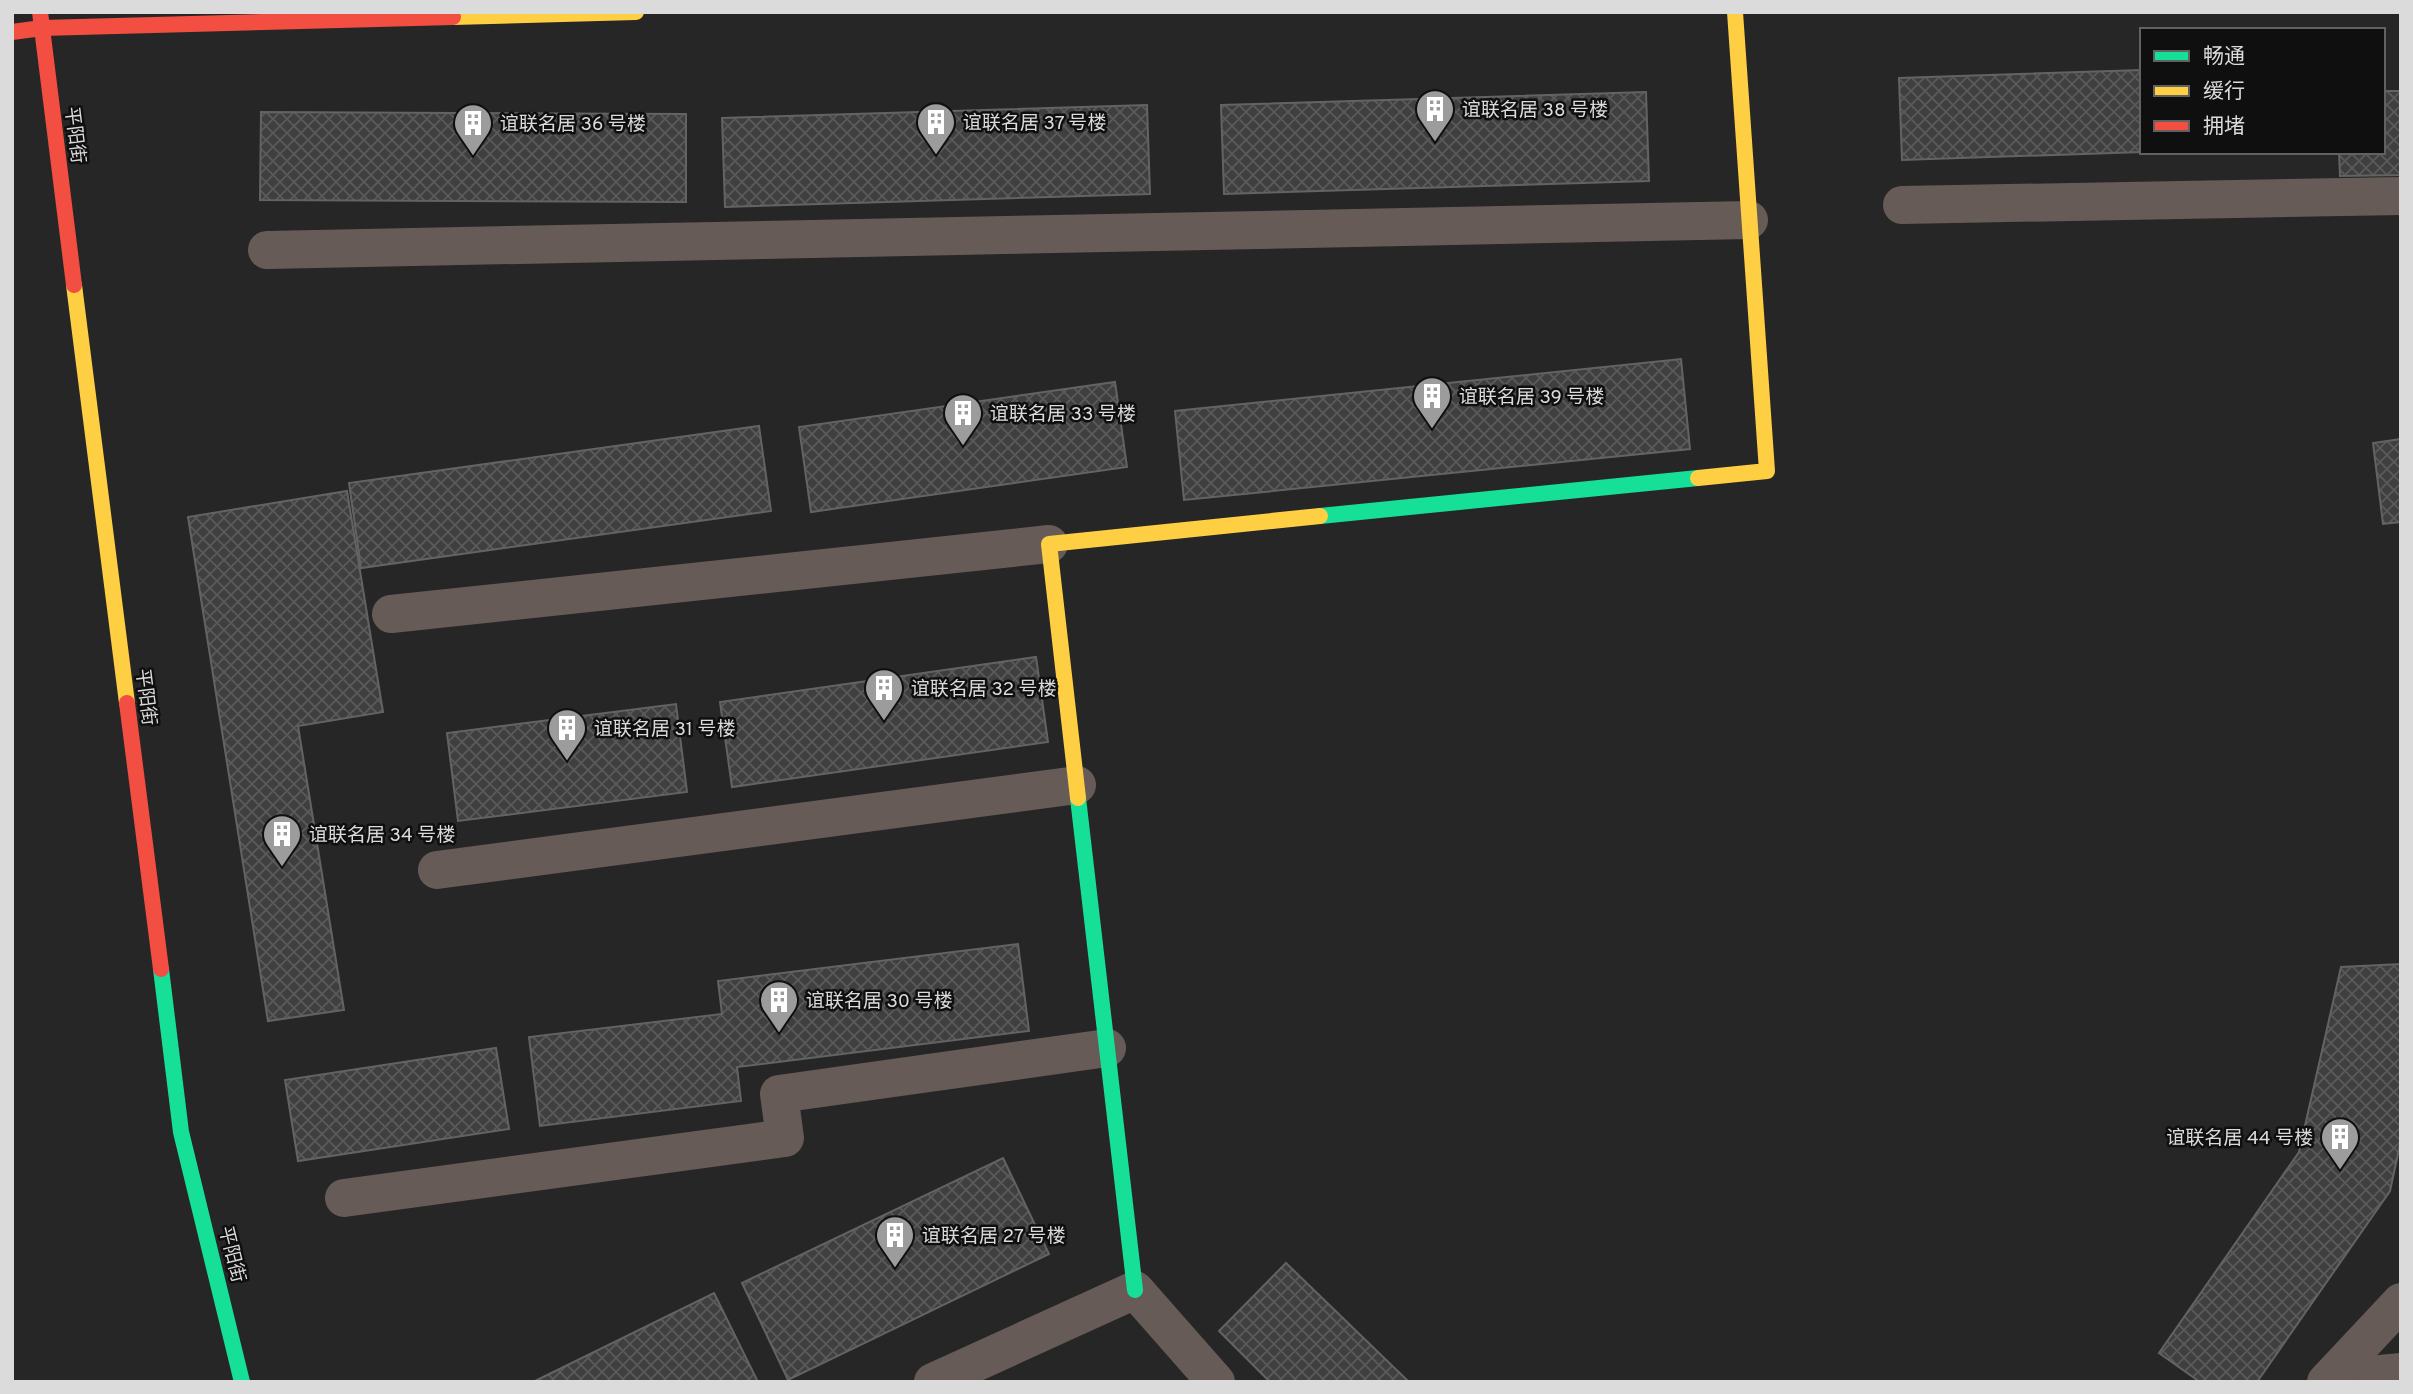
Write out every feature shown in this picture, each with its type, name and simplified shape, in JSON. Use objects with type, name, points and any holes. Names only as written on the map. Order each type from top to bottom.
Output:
[{"type":"main road","points":[[12,32],[41,20],[636,12]]},
{"type":"main road","points":[[1135,1290],[1049,544],[1767,471],[1735,12]]},
{"type":"main road","name":"平阳街","points":[[41,20],[181,1132],[242,1382]]},
{"type":"street","points":[[1902,205],[2401,196]]},
{"type":"street","points":[[267,250],[1749,220]]},
{"type":"street","points":[[391,614],[1049,544]]},
{"type":"street","points":[[437,870],[1076,785]]},
{"type":"street","points":[[344,1198],[785,1138],[779,1094],[1107,1048]]},
{"type":"street","points":[[933,1382],[1135,1290],[1216,1382]]},
{"type":"street","points":[[2328,1380],[2401,1303]]},
{"type":"street","points":[[2328,1380],[2401,1372]]},
{"type":"building","points":[[2140,70],[2140,152],[1902,160],[1899,78]]},
{"type":"building","points":[[2385,91],[2401,91],[2401,175],[2340,176],[2339,154],[2385,154]]},
{"type":"building","name":"谊联名居 38 号楼","points":[[1646,92],[1649,181],[1224,194],[1221,105]]},
{"type":"building","name":"谊联名居 37 号楼","points":[[1147,105],[1150,194],[725,207],[722,118]]},
{"type":"building","name":"谊联名居 36 号楼","points":[[261,112],[686,114],[686,202],[260,200]]},
{"type":"building","name":"谊联名居 39 号楼","points":[[1681,359],[1690,449],[1184,500],[1175,411]]},
{"type":"building","name":"谊联名居 33 号楼","points":[[1115,382],[1127,467],[811,512],[799,427]]},
{"type":"building","points":[[759,426],[771,511],[361,568],[349,483]]},
{"type":"building","points":[[2401,439],[2401,522],[2383,524],[2373,443]]},
{"type":"building","name":"谊联名居 34 号楼","points":[[347,491],[383,712],[298,726],[344,1010],[268,1021],[188,517]]},
{"type":"building","name":"谊联名居 32 号楼","points":[[1036,657],[1048,742],[732,787],[720,702]]},
{"type":"building","name":"谊联名居 31 号楼","points":[[676,704],[687,792],[458,821],[447,733]]},
{"type":"building","name":"谊联名居 30 号楼","points":[[1018,944],[1029,1031],[737,1067],[741,1101],[540,1126],[529,1037],[722,1014],[718,981]]},
{"type":"building","name":"谊联名居 44 号楼","points":[[2401,964],[2401,1140],[2390,1191],[2257,1382],[2200,1382],[2159,1353],[2299,1152],[2341,967]]},
{"type":"building","points":[[496,1048],[509,1129],[298,1161],[285,1080]]},
{"type":"building","name":"谊联名居 27 号楼","points":[[1003,1158],[1049,1254],[788,1380],[742,1283]]},
{"type":"building","points":[[1286,1263],[1409,1382],[1270,1382],[1219,1331]]},
{"type":"building","points":[[714,1293],[758,1382],[533,1382]]},
{"type":"traffic: fast","points":[[1320,516],[1698,478]]},
{"type":"traffic: fast","points":[[1078,798],[1135,1290]]},
{"type":"traffic: fast","points":[[161,969],[181,1132],[242,1382]]},
{"type":"traffic: slow","points":[[453,17],[636,12]]},
{"type":"traffic: slow","points":[[1698,478],[1767,471],[1735,12]]},
{"type":"traffic: slow","points":[[74,285],[127,703]]},
{"type":"traffic: slow","points":[[1078,798],[1049,544],[1320,516]]},
{"type":"traffic: jam","points":[[40,12],[74,285]]},
{"type":"traffic: jam","points":[[12,32],[42,28],[453,17]]},
{"type":"traffic: jam","points":[[127,703],[161,969]]},
{"type":"place","name":"谊联名居 38 号楼","points":[[1435,143]]},
{"type":"place","name":"谊联名居 37 号楼","points":[[936,156]]},
{"type":"place","name":"谊联名居 36 号楼","points":[[473,157]]},
{"type":"place","name":"谊联名居 39 号楼","points":[[1432,430]]},
{"type":"place","name":"谊联名居 33 号楼","points":[[963,447]]},
{"type":"place","name":"谊联名居 32 号楼","points":[[884,722]]},
{"type":"place","name":"谊联名居 31 号楼","points":[[567,762]]},
{"type":"place","name":"谊联名居 34 号楼","points":[[282,868]]},
{"type":"place","name":"谊联名居 30 号楼","points":[[779,1034]]},
{"type":"place","name":"谊联名居 44 号楼","points":[[2340,1171]]},
{"type":"place","name":"谊联名居 27 号楼","points":[[895,1269]]}]
